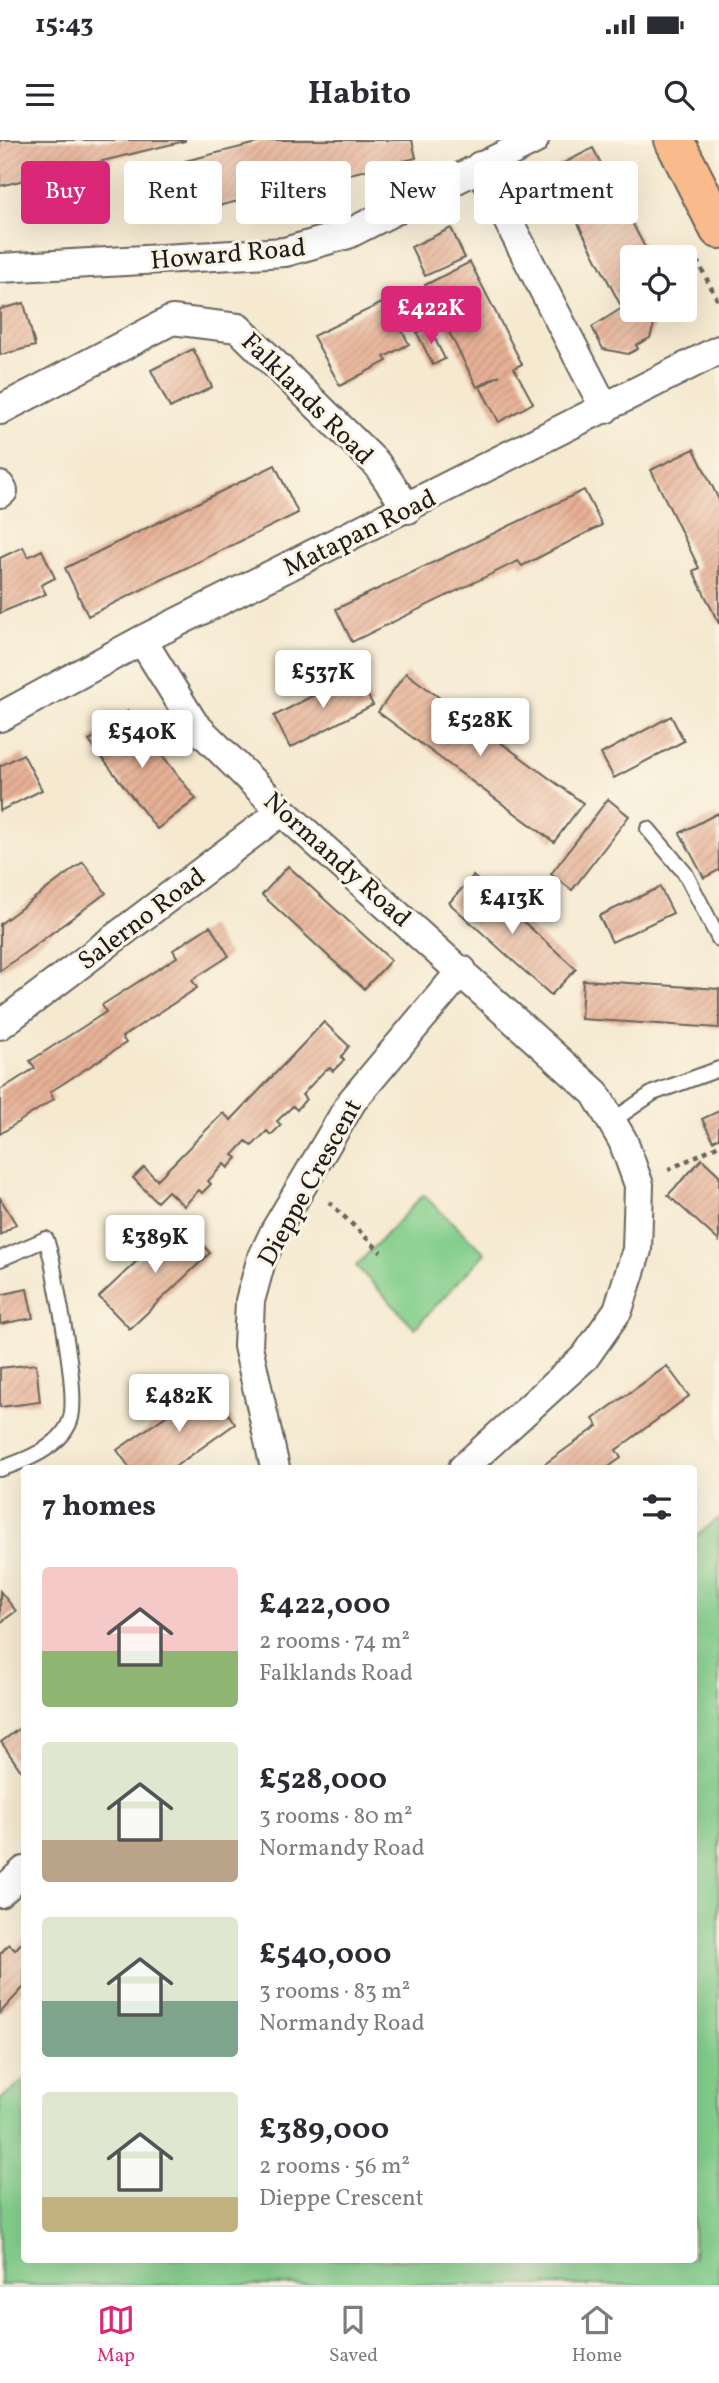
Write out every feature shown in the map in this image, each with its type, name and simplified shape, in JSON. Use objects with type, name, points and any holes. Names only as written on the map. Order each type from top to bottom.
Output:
[{"type":"main road","points":[[674,140],[719,229]]},
{"type":"street","name":"Howard Road","points":[[490,161],[534,140]]},
{"type":"street","name":"Howard Road","points":[[0,268],[285,252],[348,234],[474,169]]},
{"type":"street","points":[[510,224],[605,409]]},
{"type":"street","name":"Falklands Road","points":[[0,410],[172,320],[238,328],[376,463],[408,509]]},
{"type":"street","name":"Matapan Road","points":[[0,716],[142,640],[408,509],[719,350]]},
{"type":"street","name":"Normandy Road","points":[[142,640],[194,724],[282,811],[462,970],[595,1093],[623,1141],[639,1185],[637,1250],[618,1310],[584,1357],[466,1465]]},
{"type":"street","name":"Salerno Road","points":[[0,1025],[282,811]]},
{"type":"street","name":"Dieppe Crescent","points":[[274,1465],[248,1346],[250,1301],[261,1261],[352,1101],[462,970]]},
{"type":"street","points":[[0,1893],[21,1874]]},
{"type":"lane","points":[[648,829],[685,873],[719,939]]},
{"type":"lane","points":[[612,1121],[653,1093],[719,1069]]},
{"type":"lane","points":[[0,1259],[46,1239],[52,1260],[72,1396],[71,1420],[62,1434],[21,1462],[0,1469]]},
{"type":"path","points":[[639,1185],[719,1145]]},
{"type":"path","points":[[306,1180],[381,1252]]},
{"type":"green space","points":[[423,1195],[485,1253],[415,1328],[356,1266]]},
{"type":"green space","points":[[719,1518],[719,2285],[0,2285],[0,2100],[21,2082],[21,2263],[697,2263],[697,1536]]},
{"type":"building","points":[[0,140],[185,140],[103,161],[21,161],[21,181],[0,186]]},
{"type":"building","points":[[269,140],[412,140],[416,158],[404,161],[365,161],[365,170],[351,174],[351,161],[236,161],[236,202],[222,205],[222,161],[185,161]]},
{"type":"building","points":[[593,148],[600,161],[568,161]]},
{"type":"building","points":[[578,224],[633,224],[644,245],[620,245],[620,304]]},
{"type":"building","points":[[451,228],[465,258],[425,276],[411,247]]},
{"type":"building","points":[[470,262],[522,364],[514,368],[533,403],[499,422],[480,387],[500,375],[477,387],[425,285]]},
{"type":"building","points":[[386,301],[409,344],[384,357],[387,361],[340,386],[313,336]]},
{"type":"building","points":[[24,303],[35,346],[0,355],[0,309]]},
{"type":"building","points":[[620,309],[620,322],[655,322],[650,338],[636,345],[638,349],[628,354],[603,349],[592,327]]},
{"type":"building","points":[[429,327],[445,359],[433,365],[417,333]]},
{"type":"building","points":[[193,349],[212,387],[170,408],[151,370]]},
{"type":"building","points":[[694,449],[719,500],[719,624],[693,571],[699,568],[651,470]]},
{"type":"building","points":[[275,465],[298,513],[88,616],[65,568]]},
{"type":"building","points":[[584,490],[602,525],[522,566],[518,561],[352,642],[336,609]]},
{"type":"building","points":[[23,547],[28,557],[42,550],[55,578],[41,585],[46,594],[0,613],[0,558]]},
{"type":"building","points":[[356,673],[373,705],[290,748],[274,716]]},
{"type":"building","points":[[406,673],[583,803],[554,842],[378,712]]},
{"type":"building","points":[[128,711],[196,799],[157,829],[89,741]]},
{"type":"building","points":[[671,716],[684,741],[614,778],[601,754]]},
{"type":"building","points":[[23,754],[42,790],[0,811],[0,766]]},
{"type":"building","points":[[608,799],[629,816],[572,890],[551,874]]},
{"type":"building","points":[[718,813],[719,870],[704,878],[680,833]]},
{"type":"building","points":[[83,862],[106,893],[0,971],[0,924]]},
{"type":"building","points":[[288,866],[391,960],[364,989],[262,895]]},
{"type":"building","points":[[473,876],[576,969],[551,995],[449,903]]},
{"type":"building","points":[[660,887],[673,913],[612,942],[599,916]]},
{"type":"building","points":[[210,926],[229,956],[192,980],[197,988],[122,1037],[126,1043],[50,1092],[54,1099],[0,1134],[0,1090],[35,1068],[30,1061],[106,1012],[102,1005],[177,957],[173,950]]},
{"type":"building","points":[[583,980],[719,989],[719,1028],[581,1019]]},
{"type":"building","points":[[324,1022],[349,1046],[341,1057],[344,1060],[333,1071],[330,1068],[325,1070],[302,1095],[306,1099],[297,1110],[293,1106],[277,1121],[281,1125],[271,1135],[267,1131],[252,1146],[246,1141],[233,1155],[237,1158],[228,1168],[224,1164],[208,1181],[211,1184],[202,1193],[199,1190],[184,1206],[168,1191],[157,1202],[133,1178],[144,1167],[157,1180],[223,1113],[231,1120]]},
{"type":"building","points":[[719,1111],[719,1138],[713,1141],[702,1119]]},
{"type":"building","points":[[702,1159],[719,1175],[719,1241],[668,1195]]},
{"type":"building","points":[[0,1198],[16,1224],[0,1235]]},
{"type":"building","points":[[180,1220],[210,1253],[130,1329],[99,1297]]},
{"type":"building","points":[[27,1289],[33,1318],[0,1324],[0,1295]]},
{"type":"building","points":[[36,1364],[40,1402],[0,1407],[0,1368]]},
{"type":"building","points":[[667,1366],[689,1396],[616,1450],[621,1458],[611,1465],[543,1465],[598,1426],[593,1419]]},
{"type":"building","points":[[209,1386],[235,1424],[177,1465],[128,1465],[117,1450]]},
{"type":"building","points":[[0,1591],[16,1611],[0,1623]]},
{"type":"building","points":[[21,1727],[21,1771],[1,1742]]},
{"type":"building","points":[[21,1943],[21,1990],[0,2013],[0,1954],[9,1944],[15,1950]]}]
